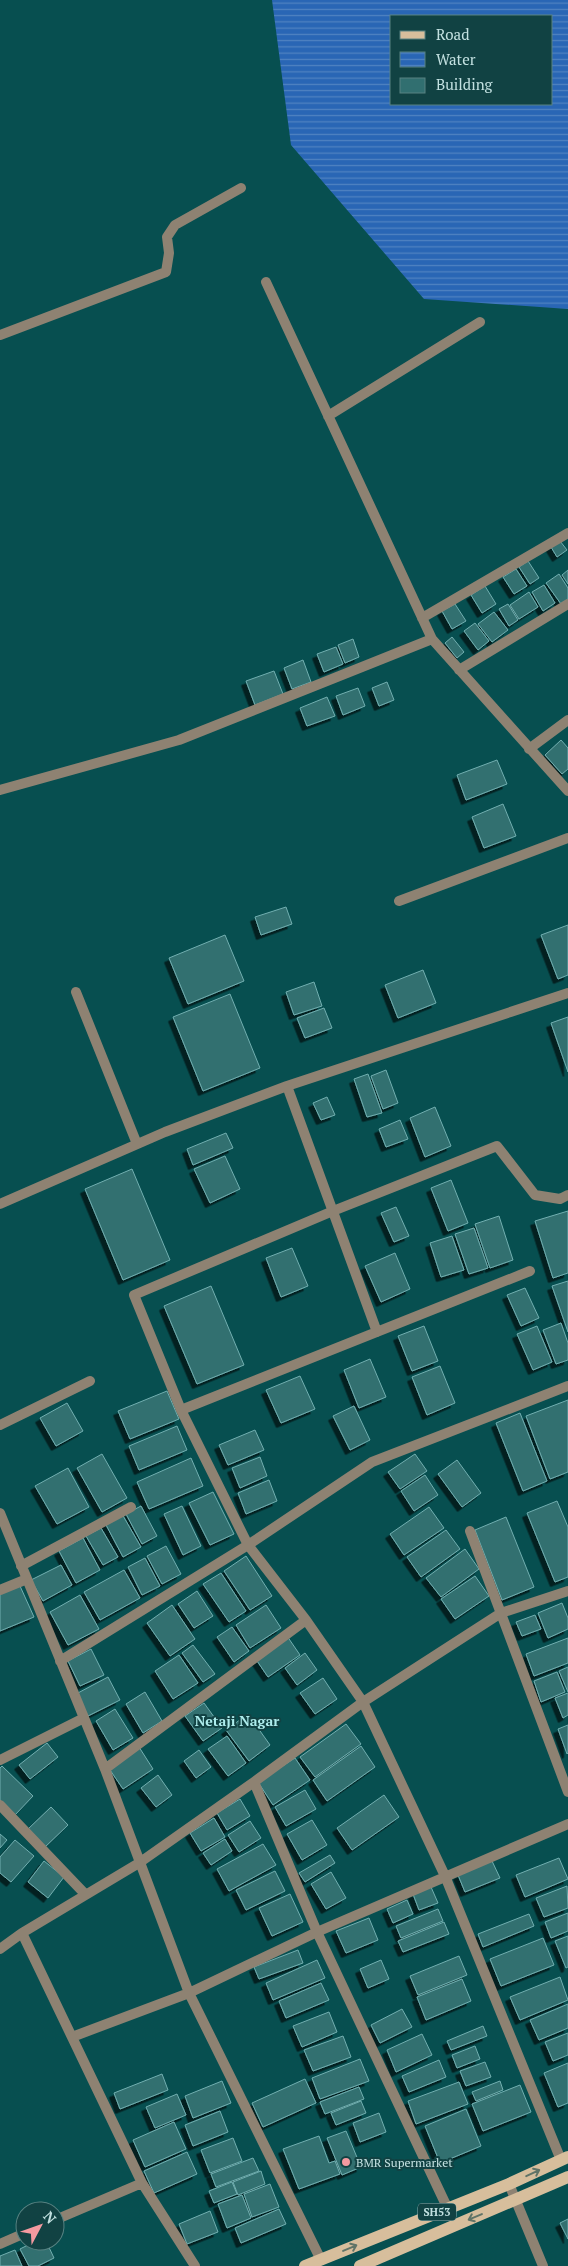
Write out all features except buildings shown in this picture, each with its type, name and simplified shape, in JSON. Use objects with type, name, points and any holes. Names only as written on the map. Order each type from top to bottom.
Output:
[{"type":"main road","name":"SH53","points":[[305,2266],[447,2207],[509,2184],[564,2158]]},
{"type":"main road","name":"SH53","points":[[360,2266],[568,2177]]},
{"type":"street","points":[[0,335],[166,272],[169,253],[167,238],[175,225],[241,188]]},
{"type":"street","points":[[266,282],[432,639],[568,791]]},
{"type":"street","points":[[328,416],[480,322]]},
{"type":"street","points":[[422,618],[568,533]]},
{"type":"street","points":[[459,670],[568,604]]},
{"type":"street","points":[[0,790],[179,740],[432,639]]},
{"type":"street","points":[[529,749],[568,720]]},
{"type":"street","points":[[400,902],[568,838]]},
{"type":"street","points":[[76,992],[137,1144]]},
{"type":"street","points":[[0,1204],[137,1144],[287,1086],[568,993]]},
{"type":"street","points":[[287,1086],[377,1332]]},
{"type":"street","points":[[564,2158],[445,1876],[363,1702],[306,1620],[248,1546],[181,1410],[134,1295],[333,1211],[496,1146],[535,1195],[560,1199],[568,1196]]},
{"type":"street","points":[[181,1410],[530,1271]]},
{"type":"street","points":[[0,1425],[90,1381]]},
{"type":"street","points":[[60,1662],[248,1546],[372,1462],[568,1386]]},
{"type":"street","points":[[21,1566],[131,1507]]},
{"type":"street","points":[[0,1513],[105,1769],[189,1993],[321,2260]]},
{"type":"street","points":[[470,1531],[568,1792]]},
{"type":"street","points":[[0,1590],[27,1579]]},
{"type":"street","points":[[0,1949],[85,1894],[139,1863],[363,1702],[501,1613],[568,1590]]},
{"type":"street","points":[[105,1769],[306,1620]]},
{"type":"street","points":[[0,1760],[84,1718]]},
{"type":"street","points":[[254,1782],[317,1932],[447,2207]]},
{"type":"street","points":[[0,1805],[85,1894]]},
{"type":"street","points":[[72,2037],[189,1993],[317,1932],[568,1824]]},
{"type":"street","points":[[22,1933],[142,2183],[195,2266]]},
{"type":"street","points":[[65,2216],[142,2183]]},
{"type":"street","points":[[509,2184],[543,2266]]},
{"type":"street","points":[[0,2244],[15,2237]]},
{"type":"water","points":[[272,0],[568,0],[568,309],[424,299],[291,145]]},
{"type":"place","name":"BMR Supermarket","points":[[346,2162]]},
{"type":"district","name":"Netaji Nagar","points":[[237,1720]]}]
